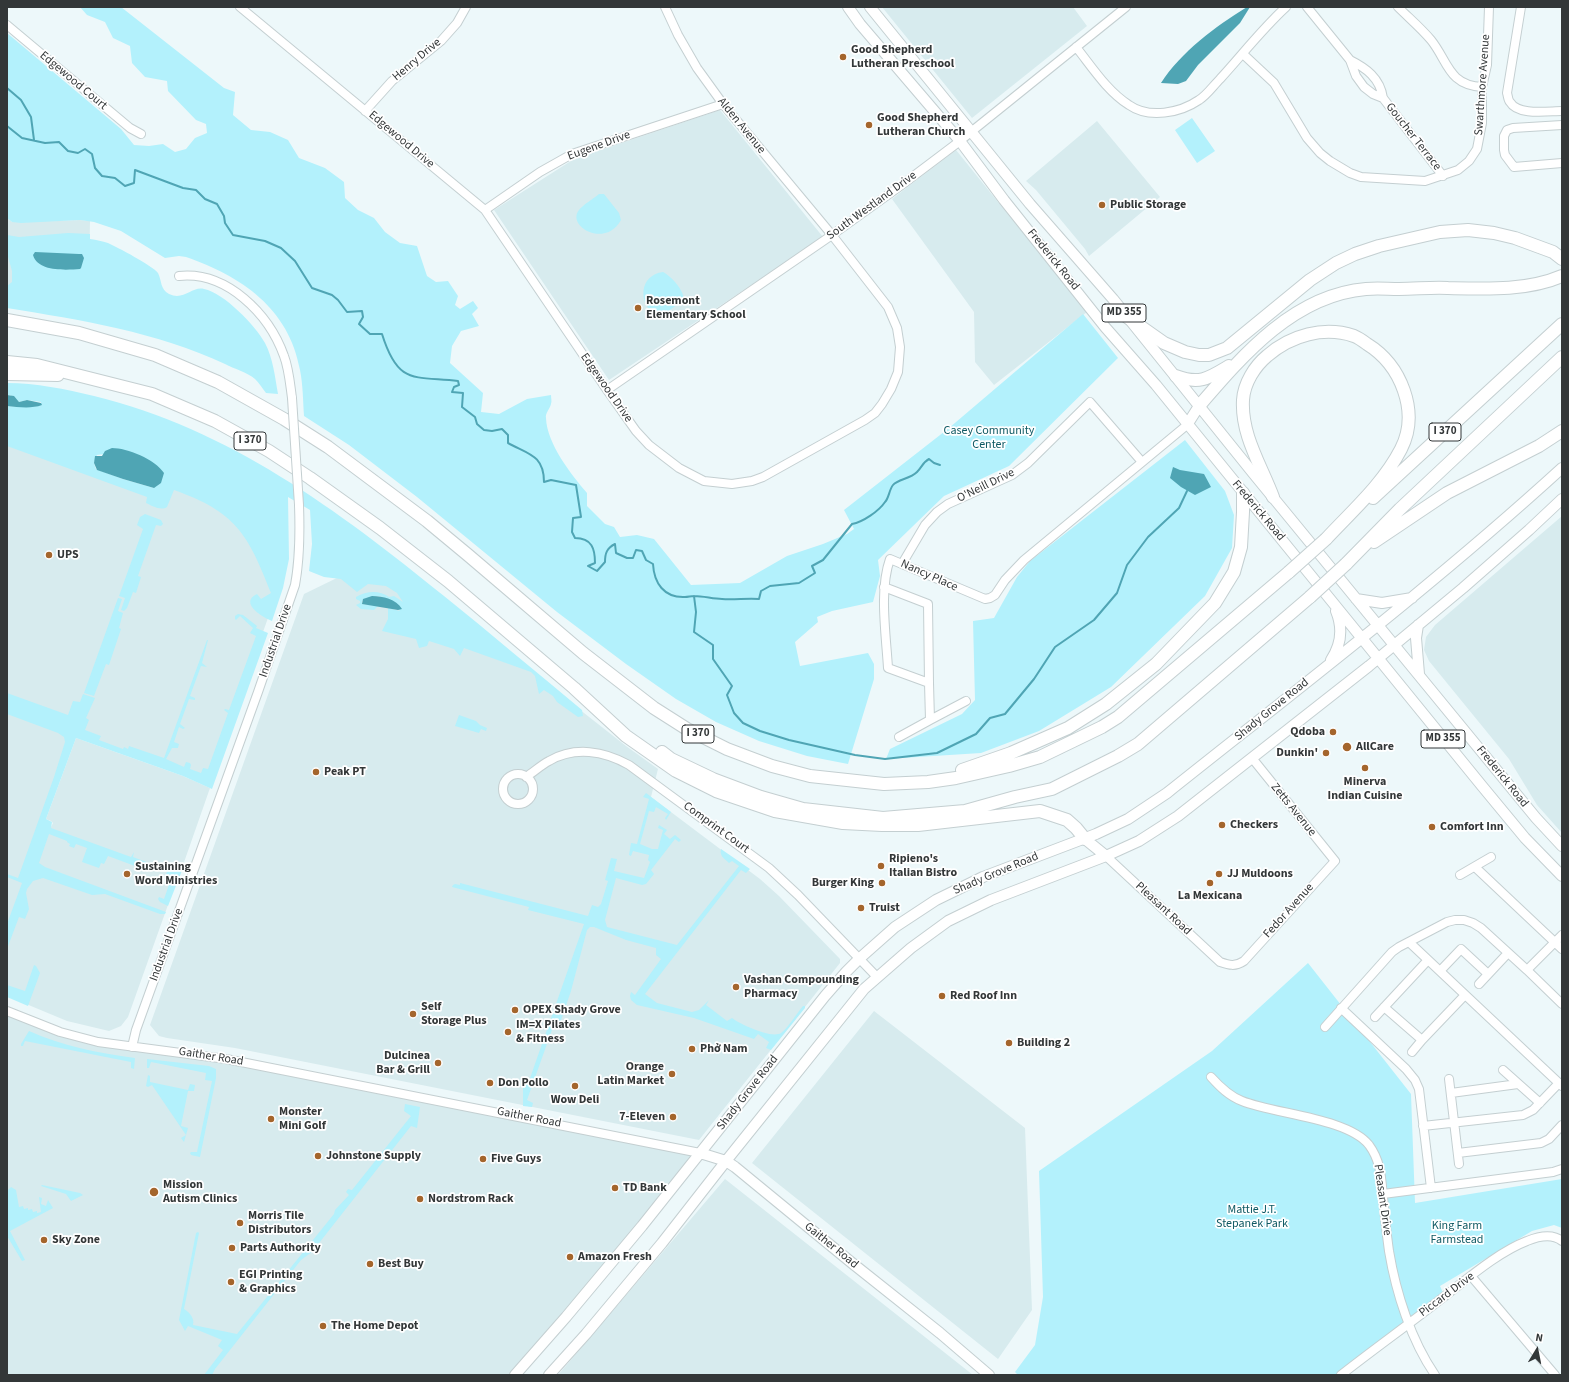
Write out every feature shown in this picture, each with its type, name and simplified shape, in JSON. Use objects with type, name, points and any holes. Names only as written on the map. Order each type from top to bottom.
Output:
[{"type":"highway","points":[[1128,317],[1164,343],[1185,352],[1199,355],[1209,354],[1227,348],[1323,271],[1355,254],[1380,246],[1440,232],[1468,230],[1494,233],[1515,238],[1553,252],[1562,259]]},
{"type":"highway","points":[[1199,406],[1226,374],[1252,347],[1295,313],[1324,299],[1366,288],[1486,289],[1524,286],[1560,277]]},
{"type":"highway","name":"I 370","points":[[7,320],[79,333],[156,355],[218,382],[284,419],[328,447],[384,488],[468,555],[583,653],[654,708],[688,729],[727,749],[772,766],[810,776],[884,784],[928,782],[1009,766],[1040,757],[1102,727],[1118,717],[1326,540],[1562,324]]},
{"type":"highway","points":[[1273,497],[1244,425],[1243,399],[1246,385],[1259,363],[1273,350],[1301,335],[1317,332],[1355,336],[1374,348],[1389,361],[1406,395],[1408,428],[1401,448],[1387,470],[1376,485],[1326,540]]},
{"type":"highway","name":"I 370","points":[[7,362],[37,365],[82,375],[152,394],[215,421],[269,451],[380,528],[448,581],[574,688],[671,759],[713,779],[761,797],[803,809],[883,818],[965,811],[1015,797],[1052,789],[1118,756],[1138,744],[1310,597],[1350,560],[1400,509],[1562,357]]},
{"type":"highway","points":[[1176,376],[1195,381],[1214,375],[1240,360]]},
{"type":"highway","points":[[7,368],[82,375]]},
{"type":"highway","points":[[7,374],[82,375]]},
{"type":"highway","points":[[1350,560],[1447,493],[1539,446],[1562,431]]},
{"type":"highway","points":[[928,782],[1011,753],[1068,728],[1106,704],[1156,664],[1215,603],[1234,572],[1241,546],[1243,493]]},
{"type":"highway","points":[[574,688],[626,736],[676,771],[716,791],[775,812],[843,823],[918,825],[1040,811],[1067,820],[1085,839]]},
{"type":"main road","name":"MD 355","points":[[848,7],[860,24],[960,141]]},
{"type":"main road","name":"MD 355","points":[[870,7],[971,132]]},
{"type":"main road","name":"Frederick Road","points":[[971,132],[1128,317],[1356,599],[1536,818],[1562,846]]},
{"type":"main road","name":"Frederick Road","points":[[960,141],[1007,204],[1105,327],[1156,385],[1187,425],[1525,838],[1562,876]]},
{"type":"main road","points":[[1187,425],[1199,406]]},
{"type":"main road","name":"Shady Grove Road","points":[[515,1375],[544,1343],[642,1226],[825,996],[860,958],[895,927],[936,900],[983,877],[1085,839],[1128,819],[1166,793],[1414,598],[1514,512],[1562,468]]},
{"type":"main road","name":"Shady Grove Road","points":[[549,1375],[586,1334],[662,1243],[845,1012],[864,989],[877,977],[911,948],[948,921],[1002,895],[1106,856],[1138,841],[1178,816],[1394,645],[1469,583],[1562,499]]},
{"type":"main road","points":[[1356,599],[1382,603],[1414,598]]},
{"type":"main road","points":[[1327,665],[1336,653],[1340,638],[1340,621],[1333,602]]},
{"type":"main road","points":[[1418,625],[1416,638],[1418,674]]},
{"type":"main road","name":"Pleasant Road","points":[[1085,839],[1106,856]]},
{"type":"main road","name":"Gaither Road","points":[[700,1153],[726,1161],[735,1167],[989,1374]]},
{"type":"main road","points":[[507,1375],[531,1350],[544,1343]]},
{"type":"street","name":"Henry Drive","points":[[365,111],[392,81],[441,41],[457,23],[466,7]]},
{"type":"street","name":"Alden Avenue","points":[[665,7],[678,35],[697,68],[723,104],[832,235]]},
{"type":"street","name":"South Westland Drive","points":[[607,390],[832,235],[903,184],[960,141],[1126,7]]},
{"type":"street","points":[[1076,47],[1111,90],[1130,106],[1153,113],[1169,112],[1185,108],[1200,100],[1276,16],[1286,7]]},
{"type":"street","name":"Goucher Terrace","points":[[1307,7],[1350,60],[1356,76],[1364,87],[1373,94],[1383,98]]},
{"type":"street","points":[[1398,7],[1431,40],[1444,64],[1457,79],[1469,85],[1482,87]]},
{"type":"street","name":"Swarthmore Avenue","points":[[1243,54],[1274,83],[1312,145],[1330,161],[1355,176],[1425,181],[1458,170],[1469,161],[1477,149],[1482,123],[1482,87],[1487,65],[1489,7]]},
{"type":"street","points":[[1521,7],[1507,93],[1510,104],[1520,110],[1535,112],[1562,111]]},
{"type":"street","name":"Edgewood Drive","points":[[242,8],[485,210],[636,431],[664,458],[693,477],[715,483],[732,484],[752,481],[763,477],[865,420],[875,413],[892,390],[898,372],[900,348],[897,328],[888,307],[832,235]]},
{"type":"street","name":"Edgewood Court","points":[[7,25],[130,128],[141,134]]},
{"type":"street","name":"Goucher Terrace","points":[[1350,60],[1364,67],[1376,79],[1380,86],[1383,98],[1443,176]]},
{"type":"street","name":"Eugene Drive","points":[[485,210],[540,172],[572,154],[723,104]]},
{"type":"street","points":[[1562,125],[1513,128],[1507,130],[1504,136],[1504,150],[1505,155],[1514,167],[1562,162]]},
{"type":"street","name":"Industrial Drive","points":[[132,1047],[136,1030],[295,585],[300,554],[299,505],[292,398],[288,368],[280,346],[268,324],[255,308],[230,288],[204,276],[191,274],[179,276]]},
{"type":"street","name":"O'Neill Drive","points":[[902,564],[925,525],[937,512],[948,504],[1012,475],[1028,463],[1090,402],[1142,462]]},
{"type":"street","points":[[1142,462],[1187,425]]},
{"type":"street","name":"Nancy Place","points":[[929,683],[888,668],[884,587],[885,571],[890,559],[966,592],[985,599],[990,598],[995,595],[1005,580],[1024,560],[1142,462]]},
{"type":"street","points":[[884,587],[928,604],[930,720]]},
{"type":"street","points":[[899,737],[966,702]]},
{"type":"street","name":"Comprint Court","points":[[526,777],[548,761],[574,753],[599,753],[624,762],[769,868],[794,891],[877,977]]},
{"type":"street","name":"Zetts Avenue","points":[[1252,758],[1335,861]]},
{"type":"street","name":"Pleasant Road","points":[[1106,856],[1220,962],[1228,965],[1237,965],[1244,961]]},
{"type":"street","points":[[1460,875],[1491,857]]},
{"type":"street","name":"Fedor Avenue","points":[[1244,961],[1335,861]]},
{"type":"street","points":[[1475,867],[1562,949]]},
{"type":"street","points":[[1325,1027],[1392,952],[1447,922],[1459,920],[1468,921],[1477,926],[1508,952],[1562,1004]]},
{"type":"street","points":[[1527,970],[1562,934]]},
{"type":"street","points":[[1408,942],[1560,1084],[1533,1110],[1524,1115],[1423,1126]]},
{"type":"street","points":[[1440,971],[1461,949],[1488,974]]},
{"type":"street","points":[[1478,984],[1508,952]]},
{"type":"street","points":[[1375,1017],[1428,960]]},
{"type":"street","points":[[1412,1052],[1465,995]]},
{"type":"street","points":[[1384,1007],[1422,1040]]},
{"type":"street","points":[[1341,1008],[1406,1069],[1412,1076],[1419,1089],[1431,1188]]},
{"type":"street","name":"Gaither Road","points":[[7,1011],[79,1038],[132,1047],[226,1058],[700,1153]]},
{"type":"street","points":[[1503,1070],[1540,1103]]},
{"type":"street","name":"Pleasant Drive","points":[[1211,1077],[1223,1090],[1242,1101],[1340,1126],[1359,1135],[1371,1148],[1380,1167],[1393,1271],[1408,1324],[1435,1375]]},
{"type":"street","points":[[1449,1079],[1459,1164]]},
{"type":"street","points":[[1451,1093],[1518,1084]]},
{"type":"street","points":[[1458,1153],[1541,1143],[1549,1139],[1562,1125]]},
{"type":"street","points":[[1383,1194],[1553,1172],[1562,1169]]},
{"type":"street","name":"Piccard Drive","points":[[1341,1375],[1505,1252],[1526,1241],[1546,1236],[1557,1237],[1562,1240]]},
{"type":"street","points":[[1471,1276],[1555,1375]]},
{"type":"shaded area","points":[[882,7],[1073,7],[1087,26],[972,118]]},
{"type":"shaded area","points":[[1247,7],[1250,7],[1240,23],[1198,65],[1186,81],[1178,84],[1161,83],[1169,72],[1200,40]]},
{"type":"shaded area","name":"Rosemont Elementary School","points":[[720,110],[823,237],[609,380],[494,210],[574,159]]},
{"type":"shaded area","points":[[1097,121],[1160,197],[1089,256],[1085,249],[1036,190],[1026,181]]},
{"type":"shaded area","points":[[956,150],[1087,312],[994,385],[975,362],[974,312],[892,199]]},
{"type":"shaded area","points":[[7,218],[12,222],[90,221],[89,276],[7,287]]},
{"type":"shaded area","points":[[35,252],[82,254],[84,258],[80,269],[53,269],[36,261],[33,255]]},
{"type":"shaded area","points":[[7,395],[14,396],[19,402],[27,400],[41,403],[42,405],[29,407],[7,406]]},
{"type":"shaded area","points":[[7,439],[157,494],[174,485],[221,505],[251,539],[277,593],[209,782],[74,733],[41,824],[51,827],[53,823],[46,819],[76,738],[183,776],[210,788],[182,868],[178,867],[179,874],[128,1017],[121,1026],[109,1031],[67,1021],[7,996]]},
{"type":"shaded area","points":[[112,448],[133,452],[154,463],[164,473],[161,483],[154,488],[97,470],[94,463],[95,456],[102,456],[105,451]]},
{"type":"shaded area","points":[[1173,467],[1180,470],[1204,474],[1211,487],[1195,495],[1181,487],[1170,478]]},
{"type":"shaded area","points":[[1562,516],[1562,833],[1537,805],[1509,759],[1429,661],[1424,650],[1426,637],[1435,625]]},
{"type":"shaded area","points":[[382,556],[626,746],[658,769],[651,797],[760,879],[779,896],[840,959],[840,963],[699,1140],[235,1048],[167,1038],[159,1036],[150,1025],[304,594]]},
{"type":"shaded area","points":[[372,596],[393,600],[402,609],[398,610],[362,604],[363,599]]},
{"type":"shaded area","points":[[874,1011],[1025,1128],[1032,1310],[998,1359],[752,1163]]},
{"type":"shaded area","points":[[7,1013],[59,1034],[196,1056],[698,1153],[514,1375],[7,1375]]},
{"type":"shaded area","points":[[725,1179],[973,1375],[558,1375]]},
{"type":"green space","name":"Casey Community Center","points":[[80,7],[121,7],[224,88],[235,92],[233,115],[251,130],[270,132],[288,140],[299,158],[325,168],[344,182],[345,198],[358,210],[374,218],[385,232],[400,243],[417,246],[427,276],[436,282],[448,281],[458,296],[455,305],[460,309],[473,301],[478,308],[472,314],[479,326],[461,331],[452,346],[450,363],[483,393],[481,412],[499,414],[527,399],[551,395],[551,403],[546,416],[547,428],[555,448],[567,468],[587,493],[587,506],[605,524],[614,527],[620,537],[637,535],[654,539],[691,585],[740,583],[787,556],[847,534],[854,529],[844,510],[949,428],[1083,314],[1118,358],[1009,466],[944,496],[878,560],[880,576],[873,602],[832,611],[817,617],[818,622],[795,642],[800,666],[868,653],[874,664],[874,679],[848,764],[807,756],[759,741],[716,722],[676,699],[626,664],[557,612],[417,497],[349,445],[304,416],[301,376],[294,348],[285,329],[274,312],[260,297],[243,285],[225,274],[186,257],[179,256],[165,258],[121,231],[94,222],[80,220],[21,223],[12,222],[7,218],[7,33],[121,129],[134,145],[149,146],[163,144],[175,152],[186,149],[195,138],[207,133],[206,124],[196,120],[168,91],[167,81],[145,77],[132,63],[130,46],[113,38],[105,22],[87,15]]},
{"type":"green space","points":[[1192,118],[1215,151],[1197,163],[1175,130]]},
{"type":"green space","points":[[599,194],[604,194],[619,213],[621,220],[614,229],[606,233],[597,234],[582,228],[576,216],[581,208]]},
{"type":"green space","points":[[68,233],[90,234],[90,239],[108,243],[142,261],[158,273],[164,290],[169,294],[179,296],[204,289],[230,303],[247,319],[265,343],[272,361],[278,394],[266,393],[255,379],[244,372],[173,343],[118,328],[7,308],[7,286],[12,282],[12,271],[7,253],[7,235],[19,237]]},
{"type":"green space","points":[[663,272],[670,277],[682,292],[684,300],[664,314],[657,316],[646,304],[644,291],[645,284],[649,278],[655,274]]},
{"type":"green space","points":[[7,383],[50,387],[94,396],[143,411],[191,429],[236,451],[280,476],[364,533],[461,610],[582,710],[583,716],[578,717],[557,702],[553,696],[544,690],[539,694],[535,676],[531,672],[464,648],[460,656],[454,649],[429,641],[427,646],[419,648],[416,639],[382,631],[388,619],[388,608],[400,611],[387,599],[379,596],[362,601],[362,604],[378,606],[374,610],[361,609],[356,605],[360,603],[360,601],[356,599],[356,597],[364,593],[377,592],[389,597],[394,596],[403,602],[397,593],[386,586],[368,584],[357,592],[341,579],[324,577],[309,571],[312,544],[310,510],[288,497],[289,559],[283,588],[272,621],[264,617],[254,610],[250,602],[257,594],[261,599],[271,593],[247,540],[226,517],[212,507],[195,498],[174,490],[167,507],[156,508],[146,503],[147,497],[7,446],[7,406],[23,407],[41,405],[41,402],[27,400],[19,402],[10,395],[7,395]],"holes":[[[128,451],[151,462],[154,488],[96,469],[94,463],[97,455]]]},
{"type":"green space","points":[[1185,440],[1225,491],[1234,515],[1232,548],[1205,596],[1111,687],[1039,731],[981,753],[886,759],[890,749],[962,714],[975,700],[973,621],[994,618],[1017,577],[1030,561]]},
{"type":"green space","points":[[145,514],[161,520],[163,524],[161,526],[156,525],[138,576],[141,577],[136,593],[133,592],[127,608],[124,611],[121,610],[125,598],[119,596],[143,529],[137,525],[140,517]]},
{"type":"green space","points":[[118,598],[122,599],[118,611],[123,613],[119,628],[121,629],[109,665],[106,664],[94,696],[84,693]]},
{"type":"green space","points":[[238,614],[243,615],[257,626],[256,628],[268,633],[212,789],[183,776],[76,738],[46,819],[52,822],[51,828],[131,857],[134,852],[133,857],[162,868],[160,871],[145,866],[143,869],[108,856],[104,864],[101,863],[99,868],[82,862],[87,848],[76,844],[74,848],[69,846],[70,844],[67,841],[49,834],[39,863],[45,867],[166,912],[165,914],[160,914],[105,894],[92,895],[43,878],[33,881],[27,889],[26,893],[29,909],[25,919],[19,917],[7,949],[7,924],[22,883],[7,877],[7,874],[18,878],[65,742],[64,737],[58,733],[7,714],[7,693],[68,715],[73,701],[80,702],[83,694],[95,698],[86,718],[89,720],[85,730],[101,736],[99,740],[123,749],[124,747],[128,749],[129,746],[164,758],[208,640],[202,663],[207,667],[201,666],[190,696],[195,698],[195,700],[189,699],[180,724],[185,728],[183,729],[179,727],[174,742],[179,744],[178,748],[172,748],[166,759],[184,767],[186,762],[190,763],[190,769],[201,773],[203,768],[208,769],[228,713],[224,710],[229,710],[256,636],[250,633],[253,628],[240,616],[236,620],[235,619],[235,616]]},
{"type":"green space","points":[[459,715],[476,721],[480,725],[487,728],[486,731],[481,729],[479,733],[455,726]]},
{"type":"green space","points":[[646,793],[671,812],[666,820],[665,818],[668,814],[656,807],[654,812],[649,811],[640,844],[652,849],[658,849],[663,830],[658,828],[659,825],[667,830],[664,834],[670,839],[675,835],[681,840],[679,842],[675,839],[651,870],[654,874],[646,884],[642,885],[616,878],[605,920],[607,927],[677,945],[739,866],[732,861],[729,863],[724,859],[721,854],[721,849],[750,869],[746,873],[741,870],[645,994],[657,1003],[692,1012],[699,1010],[709,1000],[706,1005],[727,1021],[732,1018],[748,1027],[770,1034],[781,1033],[784,1031],[803,1006],[805,1006],[805,1008],[771,1050],[766,1048],[769,1042],[758,1034],[754,1039],[694,1018],[637,1005],[631,1000],[631,992],[635,995],[661,959],[656,955],[656,948],[626,940],[594,927],[590,927],[587,930],[571,991],[558,1029],[553,1027],[527,1100],[533,1103],[532,1107],[523,1106],[523,1080],[529,1081],[584,924],[528,910],[529,907],[452,887],[455,884],[460,885],[460,883],[588,916],[592,905],[598,907],[601,904],[608,881],[605,880],[611,858],[617,859],[614,871],[644,878],[650,862],[648,860],[649,855],[633,851],[631,856],[629,855],[631,843],[637,844],[649,799],[643,797]]},
{"type":"green space","points":[[178,867],[183,868],[168,906],[160,902],[158,899],[159,897],[164,899],[171,879],[165,876],[168,870],[175,872]]},
{"type":"green space","name":"Mattie J.T. Stepanek Park","points":[[1308,963],[1411,1094],[1415,1203],[1562,1179],[1562,1228],[1554,1225],[1532,1231],[1440,1286],[1444,1295],[1408,1325],[1336,1375],[1018,1375],[1015,1372],[1035,1345],[1043,1297],[1039,1171],[1212,1051]]},
{"type":"green space","points":[[34,965],[40,973],[28,1006],[7,997],[7,985],[25,991]]},
{"type":"green space","points":[[29,1031],[54,1041],[80,1048],[135,1058],[134,1069],[131,1068],[131,1062],[25,1041],[23,1046],[21,1046]]},
{"type":"green space","points":[[147,1059],[209,1066],[216,1069],[216,1078],[200,1157],[191,1155],[190,1153],[197,1152],[212,1081],[205,1080],[206,1073],[151,1062],[149,1068],[147,1068]]},
{"type":"green space","points":[[148,1075],[150,1076],[150,1082],[188,1090],[190,1084],[195,1085],[194,1091],[188,1091],[181,1126],[188,1128],[186,1135],[152,1085],[148,1087],[146,1086]]},
{"type":"green space","points":[[405,1104],[420,1107],[417,1128],[411,1126],[312,1252],[301,1260],[215,1369],[212,1375],[204,1375],[223,1350],[218,1346],[222,1340],[188,1326],[185,1331],[179,1320],[196,1233],[199,1233],[184,1309],[190,1314],[193,1325],[237,1334],[334,1214],[335,1210],[349,1195],[346,1192],[348,1189],[352,1190],[411,1116],[404,1111]]},
{"type":"green space","points":[[186,1135],[184,1142],[181,1138]]},
{"type":"green space","points":[[41,1186],[80,1193],[83,1195],[71,1201],[66,1194]]},
{"type":"green space","points":[[11,1187],[16,1190],[19,1207],[23,1206],[24,1209],[28,1208],[28,1210],[32,1209],[33,1212],[37,1211],[37,1213],[41,1212],[39,1197],[42,1198],[41,1204],[46,1206],[48,1200],[53,1208],[10,1231],[25,1260],[22,1261],[7,1236],[7,1191]]},
{"type":"waterway","points":[[7,88],[21,100],[31,117],[34,140]]},
{"type":"waterway","points":[[7,126],[22,138],[45,143],[59,142],[68,151],[78,153],[85,149],[92,154],[95,168],[102,176],[115,178],[125,186],[134,183],[135,170],[183,188],[196,190],[205,199],[217,204],[224,216],[225,223],[233,235],[265,241],[281,248],[295,261],[312,288],[332,295],[347,312],[362,311],[363,317],[359,324],[370,334],[382,334],[394,362],[401,370],[409,375],[418,377],[458,381],[459,385],[454,387],[452,392],[463,393],[462,407],[475,417],[477,424],[484,430],[492,431],[502,429],[508,435],[508,443],[534,456],[541,466],[544,482],[551,480],[576,485],[581,517],[573,518],[572,532],[575,538],[581,538],[589,542],[591,545],[595,563],[588,566],[597,571],[605,562],[605,556],[608,549],[615,544],[616,553],[627,558],[633,558],[636,550],[642,551],[646,560],[653,564],[655,577],[658,583],[671,595],[678,597],[698,596],[715,599],[759,599],[761,591],[770,586],[799,583],[815,573],[812,566],[823,560],[852,524],[866,519],[879,509],[886,500],[895,483],[914,474],[929,459],[940,465]]},
{"type":"waterway","points":[[694,596],[696,612],[694,632],[713,645],[713,659],[732,686],[727,695],[734,713],[743,723],[760,731],[789,740],[855,755],[885,759],[937,753],[976,734],[990,718],[1005,714],[1034,679],[1055,647],[1094,620],[1117,593],[1127,565],[1148,537],[1179,508],[1187,491]]},
{"type":"place","name":"Good Shepherd Lutheran Preschool","points":[[843,57]]},
{"type":"place","name":"Good Shepherd Lutheran Church","points":[[869,125]]},
{"type":"place","name":"Public Storage","points":[[1102,205]]},
{"type":"place","name":"Rosemont Elementary School","points":[[638,308]]},
{"type":"place","name":"UPS","points":[[49,555]]},
{"type":"place","name":"Qdoba","points":[[1333,732]]},
{"type":"place","name":"AllCare","points":[[1347,747]]},
{"type":"place","name":"Dunkin'","points":[[1326,753]]},
{"type":"place","name":"Minerva Indian Cuisine","points":[[1365,768]]},
{"type":"place","name":"Peak PT","points":[[316,772]]},
{"type":"place","name":"Checkers","points":[[1222,825]]},
{"type":"place","name":"Comfort Inn","points":[[1432,827]]},
{"type":"place","name":"Ripieno's Italian Bistro","points":[[881,866]]},
{"type":"place","name":"Sustaining Word Ministries","points":[[127,874]]},
{"type":"place","name":"JJ Muldoons","points":[[1219,874]]},
{"type":"place","name":"Burger King","points":[[882,883]]},
{"type":"place","name":"La Mexicana","points":[[1210,883]]},
{"type":"place","name":"Truist","points":[[861,908]]},
{"type":"place","name":"Vashan Compounding Pharmacy","points":[[736,987]]},
{"type":"place","name":"Red Roof Inn","points":[[942,996]]},
{"type":"place","name":"OPEX Shady Grove","points":[[515,1010]]},
{"type":"place","name":"Self Storage Plus","points":[[413,1014]]},
{"type":"place","name":"IM=X Pilates & Fitness","points":[[508,1032]]},
{"type":"place","name":"Building 2","points":[[1009,1043]]},
{"type":"place","name":"Phở Nam","points":[[692,1049]]},
{"type":"place","name":"Dulcinea Bar & Grill","points":[[438,1063]]},
{"type":"place","name":"Orange Latin Market","points":[[672,1074]]},
{"type":"place","name":"Don Pollo","points":[[490,1083]]},
{"type":"place","name":"Wow Deli","points":[[575,1086]]},
{"type":"place","name":"7-Eleven","points":[[673,1117]]},
{"type":"place","name":"Monster Mini Golf","points":[[271,1119]]},
{"type":"place","name":"Johnstone Supply","points":[[318,1156]]},
{"type":"place","name":"Five Guys","points":[[483,1159]]},
{"type":"place","name":"TD Bank","points":[[615,1188]]},
{"type":"place","name":"Mission Autism Clinics","points":[[154,1192]]},
{"type":"place","name":"Nordstrom Rack","points":[[420,1199]]},
{"type":"place","name":"Morris Tile Distributors","points":[[240,1223]]},
{"type":"place","name":"Sky Zone","points":[[44,1240]]},
{"type":"place","name":"Parts Authority","points":[[232,1248]]},
{"type":"place","name":"Amazon Fresh","points":[[570,1257]]},
{"type":"place","name":"Best Buy","points":[[370,1264]]},
{"type":"place","name":"EGI Printing & Graphics","points":[[231,1282]]},
{"type":"place","name":"The Home Depot","points":[[323,1326]]},
{"type":"park label","name":"King Farm Farmstead","points":[[1457,1233]]}]
